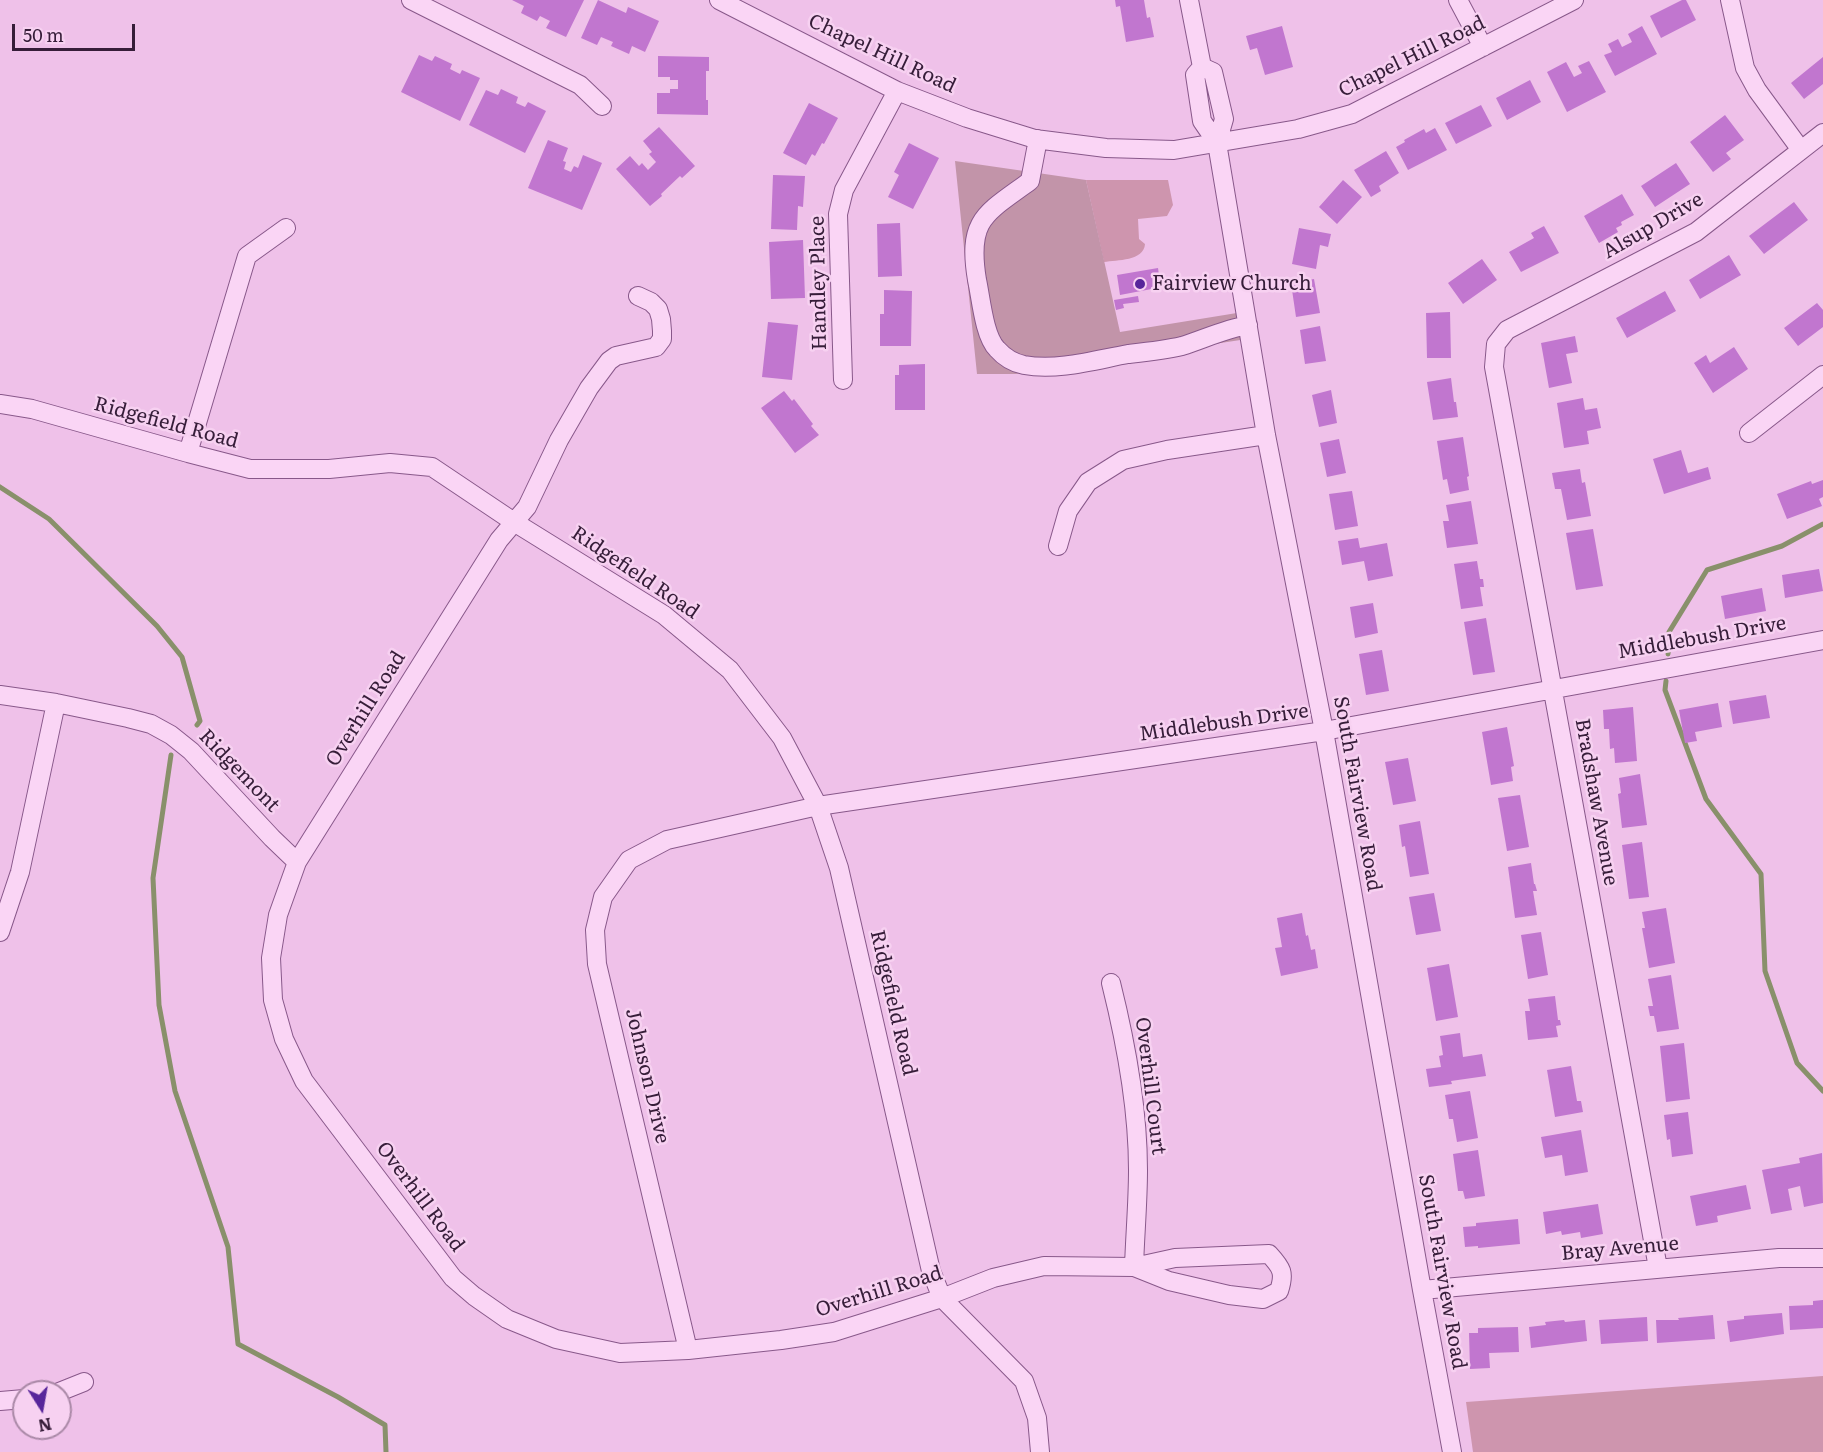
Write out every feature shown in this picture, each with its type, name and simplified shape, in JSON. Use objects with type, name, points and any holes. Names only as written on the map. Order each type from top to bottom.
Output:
[{"type":"street","points":[[411,0],[580,85],[602,106]]},
{"type":"street","name":"Chapel Hill Road","points":[[719,0],[897,91],[967,118],[1038,139],[1106,148],[1174,150],[1298,129],[1352,114],[1574,0]]},
{"type":"street","points":[[1189,0],[1202,67],[1195,75],[1202,121],[1217,143]]},
{"type":"street","points":[[1458,0],[1483,47]]},
{"type":"street","points":[[1730,0],[1745,68],[1756,90],[1801,150]]},
{"type":"street","name":"Handley Place","points":[[843,380],[838,214],[844,190],[897,91]]},
{"type":"street","name":"Alsup Drive","points":[[1496,344],[1508,330],[1696,232],[1823,133]]},
{"type":"street","points":[[1038,139],[1029,181],[987,213],[975,237],[974,251],[981,301],[989,336],[995,348],[1010,360],[1024,365],[1054,366],[1181,346],[1210,335],[1248,325]]},
{"type":"street","name":"South Fairview Road","points":[[1217,143],[1266,435],[1323,731],[1452,1452]]},
{"type":"street","points":[[188,453],[247,256],[286,228]]},
{"type":"street","name":"Overhill Road","points":[[638,296],[651,302],[658,309],[662,339],[656,347],[616,356],[609,361],[589,388],[559,440],[527,507],[500,540],[297,862],[278,915],[271,958],[273,1000],[284,1039],[304,1082],[453,1278],[507,1319],[556,1339],[620,1353],[688,1350],[781,1340],[834,1332],[942,1298],[993,1278],[1044,1266],[1134,1267],[1175,1258],[1269,1254],[1280,1266],[1283,1279],[1278,1291],[1263,1299],[1229,1295],[1169,1281],[1134,1267]]},
{"type":"street","name":"Bradshaw Avenue","points":[[1496,344],[1494,367],[1658,1269]]},
{"type":"street","points":[[1749,433],[1823,375]]},
{"type":"street","name":"Ridgefield Road","points":[[0,404],[32,409],[250,469],[329,469],[390,463],[432,467],[514,522],[664,615],[730,670],[782,738],[818,806],[839,868],[931,1271],[942,1298],[1024,1381],[1037,1418],[1040,1452]]},
{"type":"street","points":[[1058,546],[1068,511],[1088,482],[1123,460],[1167,450],[1266,435]]},
{"type":"street","name":"Middlebush Drive","points":[[667,840],[818,806],[1323,731],[1823,640]]},
{"type":"street","name":"Ridgemont","points":[[0,695],[56,703],[151,724],[171,735],[191,752],[297,862]]},
{"type":"street","points":[[0,932],[20,872],[56,703]]},
{"type":"street","name":"Johnson Drive","points":[[667,840],[628,860],[603,897],[595,930],[597,964],[688,1350]]},
{"type":"street","name":"Overhill Court","points":[[1111,983],[1120,1018],[1134,1109],[1138,1169],[1134,1267]]},
{"type":"street","name":"Bray Avenue","points":[[1422,1290],[1779,1258],[1823,1258]]},
{"type":"street","points":[[72,1387],[84,1382]]},
{"type":"shaded area","points":[[955,161],[1086,180],[1120,332],[1243,312],[1247,339],[1016,374],[977,374]]},
{"type":"shaded area","points":[[1086,180],[1168,180],[1173,205],[1167,216],[1138,219],[1139,239],[1145,244],[1140,254],[1129,259],[1104,262]]},
{"type":"shaded area","points":[[1823,1376],[1823,1452],[1473,1452],[1466,1402]]},
{"type":"building","points":[[512,0],[584,0],[566,37],[546,28],[550,21],[540,16],[537,21],[521,13],[524,6]]},
{"type":"building","points":[[598,0],[626,13],[628,7],[659,21],[645,52],[632,46],[629,54],[611,46],[613,42],[601,37],[597,45],[581,38]]},
{"type":"building","points":[[1115,0],[1144,0],[1147,18],[1150,17],[1154,37],[1126,42],[1120,6],[1116,7]]},
{"type":"building","points":[[1686,0],[1696,20],[1661,38],[1650,16]]},
{"type":"building","points":[[1282,26],[1293,67],[1265,75],[1257,48],[1250,50],[1246,36]]},
{"type":"building","points":[[1642,26],[1657,54],[1615,76],[1604,55],[1612,52],[1608,44],[1618,39],[1622,47],[1632,42],[1628,34]]},
{"type":"building","points":[[419,55],[432,61],[435,56],[452,64],[450,69],[460,74],[462,70],[480,78],[460,121],[401,92]]},
{"type":"building","points":[[658,56],[709,57],[709,71],[706,71],[708,115],[657,114],[657,93],[670,93],[670,89],[678,89],[678,80],[658,77]]},
{"type":"building","points":[[1823,57],[1823,84],[1804,99],[1791,83]]},
{"type":"building","points":[[1589,61],[1606,92],[1567,112],[1547,72],[1566,62],[1574,77],[1582,73],[1578,66]]},
{"type":"building","points":[[1530,80],[1541,102],[1507,120],[1496,98]]},
{"type":"building","points":[[501,89],[518,97],[516,103],[525,107],[528,102],[546,111],[525,153],[469,125],[486,90],[498,95]]},
{"type":"building","points":[[809,103],[838,118],[824,144],[822,143],[815,156],[812,154],[806,165],[783,153]]},
{"type":"building","points":[[1481,105],[1492,126],[1456,144],[1445,123]]},
{"type":"building","points":[[1725,115],[1744,140],[1726,153],[1731,159],[1713,172],[1690,142]]},
{"type":"building","points":[[659,127],[695,166],[682,178],[680,176],[650,206],[616,169],[630,156],[639,166],[642,163],[648,170],[656,162],[649,154],[652,152],[643,141]]},
{"type":"building","points":[[1435,128],[1447,150],[1408,170],[1396,147],[1424,129],[1426,133]]},
{"type":"building","points":[[548,140],[568,148],[563,161],[566,162],[564,169],[571,172],[574,166],[578,168],[583,155],[602,163],[582,210],[528,188]]},
{"type":"building","points":[[909,143],[939,158],[913,209],[888,197],[899,175],[894,172]]},
{"type":"building","points":[[1386,151],[1399,173],[1379,186],[1381,191],[1371,197],[1354,170]]},
{"type":"building","points":[[1676,163],[1690,184],[1655,207],[1641,186]]},
{"type":"building","points":[[773,175],[805,176],[803,207],[798,206],[797,230],[771,229]]},
{"type":"building","points":[[1343,180],[1362,197],[1337,224],[1319,207]]},
{"type":"building","points":[[1622,194],[1634,215],[1621,222],[1622,225],[1616,228],[1618,232],[1599,243],[1584,216]]},
{"type":"building","points":[[1794,202],[1808,220],[1764,254],[1749,236]]},
{"type":"building","points":[[900,223],[902,276],[878,277],[877,224]]},
{"type":"building","points":[[1544,226],[1559,253],[1521,272],[1509,252],[1534,238],[1531,233]]},
{"type":"building","points":[[1299,228],[1331,234],[1328,247],[1320,245],[1316,269],[1292,264]]},
{"type":"building","points":[[803,240],[805,298],[771,299],[769,242]]},
{"type":"building","points":[[1729,255],[1741,275],[1700,299],[1689,280]]},
{"type":"building","points":[[1482,259],[1497,280],[1463,304],[1448,283]]},
{"type":"building","name":"Fairview Church","points":[[1158,268],[1159,275],[1163,275],[1164,280],[1160,280],[1162,287],[1120,295],[1117,275]]},
{"type":"building","points":[[1314,279],[1320,313],[1296,317],[1291,283]]},
{"type":"building","points":[[884,290],[912,291],[911,346],[880,346],[880,314],[884,314]]},
{"type":"building","points":[[1665,291],[1676,311],[1627,338],[1616,318]]},
{"type":"building","points":[[1138,296],[1139,302],[1123,304],[1124,308],[1116,310],[1114,300]]},
{"type":"building","points":[[1817,303],[1823,310],[1823,327],[1798,346],[1784,328]]},
{"type":"building","points":[[1450,312],[1451,358],[1427,358],[1426,313]]},
{"type":"building","points":[[768,322],[798,325],[792,380],[762,377]]},
{"type":"building","points":[[1320,326],[1326,361],[1305,364],[1300,330]]},
{"type":"building","points":[[1575,336],[1578,352],[1566,354],[1572,383],[1549,388],[1541,343]]},
{"type":"building","points":[[1734,347],[1748,369],[1713,393],[1694,363],[1706,355],[1710,363]]},
{"type":"building","points":[[925,364],[925,410],[895,410],[895,375],[899,375],[899,365]]},
{"type":"building","points":[[1451,378],[1458,417],[1433,420],[1427,382]]},
{"type":"building","points":[[1331,390],[1337,423],[1319,427],[1312,395]]},
{"type":"building","points":[[784,391],[792,401],[794,399],[819,435],[795,453],[761,408]]},
{"type":"building","points":[[1583,398],[1585,410],[1597,408],[1601,428],[1587,431],[1589,444],[1564,448],[1557,403]]},
{"type":"building","points":[[1463,437],[1469,490],[1450,494],[1447,479],[1443,480],[1437,441]]},
{"type":"building","points":[[1339,439],[1346,473],[1327,477],[1320,443]]},
{"type":"building","points":[[1681,450],[1688,473],[1708,467],[1711,479],[1664,494],[1653,459]]},
{"type":"building","points":[[1580,469],[1582,483],[1585,482],[1591,516],[1567,520],[1561,489],[1555,489],[1552,473]]},
{"type":"building","points":[[1823,480],[1823,497],[1819,499],[1822,506],[1787,519],[1777,494],[1811,481],[1812,484]]},
{"type":"building","points":[[1352,491],[1358,526],[1335,530],[1329,494]]},
{"type":"building","points":[[1471,501],[1478,544],[1447,548],[1443,521],[1449,521],[1446,505]]},
{"type":"building","points":[[1593,529],[1603,586],[1576,590],[1566,533]]},
{"type":"building","points":[[1358,538],[1360,548],[1387,543],[1393,576],[1368,581],[1364,561],[1342,565],[1338,541]]},
{"type":"building","points":[[1477,561],[1480,579],[1483,579],[1484,587],[1480,587],[1483,606],[1461,609],[1454,564]]},
{"type":"building","points":[[1819,569],[1823,591],[1785,598],[1782,575]]},
{"type":"building","points":[[1762,588],[1766,611],[1725,619],[1721,596]]},
{"type":"building","points":[[1373,603],[1378,633],[1355,638],[1350,607]]},
{"type":"building","points":[[1486,618],[1495,672],[1473,675],[1464,622]]},
{"type":"building","points":[[1382,650],[1389,691],[1366,695],[1359,654]]},
{"type":"building","points":[[1766,695],[1770,718],[1733,724],[1729,701]]},
{"type":"building","points":[[1718,703],[1722,727],[1695,732],[1697,741],[1685,743],[1679,710]]},
{"type":"building","points":[[1633,707],[1637,761],[1615,763],[1614,748],[1610,749],[1609,729],[1604,729],[1603,710]]},
{"type":"building","points":[[1507,727],[1514,766],[1511,767],[1513,781],[1491,785],[1482,732]]},
{"type":"building","points":[[1408,758],[1416,801],[1393,805],[1385,762]]},
{"type":"building","points":[[1640,774],[1647,825],[1622,828],[1618,794],[1621,793],[1619,778]]},
{"type":"building","points":[[1520,795],[1529,847],[1507,851],[1498,798]]},
{"type":"building","points":[[1420,821],[1429,874],[1410,877],[1399,825]]},
{"type":"building","points":[[1642,842],[1649,897],[1629,899],[1622,845]]},
{"type":"building","points":[[1531,863],[1537,891],[1533,891],[1537,915],[1515,918],[1508,867]]},
{"type":"building","points":[[1434,893],[1441,931],[1416,935],[1409,897]]},
{"type":"building","points":[[1666,908],[1675,963],[1649,968],[1642,928],[1645,928],[1642,912]]},
{"type":"building","points":[[1302,913],[1306,936],[1308,935],[1311,950],[1315,949],[1318,968],[1281,976],[1275,948],[1282,947],[1277,918]]},
{"type":"building","points":[[1541,932],[1548,975],[1528,979],[1521,935]]},
{"type":"building","points":[[1449,964],[1458,1017],[1436,1021],[1427,968]]},
{"type":"building","points":[[1671,975],[1679,1029],[1657,1032],[1654,1016],[1650,1016],[1648,1006],[1653,1006],[1648,979]]},
{"type":"building","points":[[1555,996],[1558,1020],[1561,1025],[1556,1026],[1558,1037],[1528,1040],[1525,1011],[1530,1011],[1528,999]]},
{"type":"building","points":[[1460,1033],[1463,1057],[1482,1054],[1486,1076],[1429,1087],[1426,1069],[1441,1067],[1439,1056],[1443,1055],[1440,1036]]},
{"type":"building","points":[[1684,1043],[1690,1099],[1666,1102],[1660,1046]]},
{"type":"building","points":[[1571,1066],[1577,1101],[1581,1101],[1583,1112],[1555,1117],[1547,1070]]},
{"type":"building","points":[[1470,1091],[1478,1138],[1457,1142],[1453,1119],[1449,1119],[1445,1095]]},
{"type":"building","points":[[1688,1112],[1693,1154],[1672,1157],[1664,1115]]},
{"type":"building","points":[[1581,1130],[1588,1172],[1565,1176],[1562,1155],[1545,1158],[1541,1137]]},
{"type":"building","points":[[1478,1150],[1485,1196],[1465,1199],[1463,1191],[1458,1191],[1453,1154]]},
{"type":"building","points":[[1822,1153],[1823,1203],[1804,1207],[1800,1186],[1788,1189],[1792,1210],[1771,1214],[1762,1170],[1800,1163],[1799,1158]]},
{"type":"building","points":[[1746,1185],[1751,1209],[1717,1216],[1718,1222],[1696,1226],[1690,1196]]},
{"type":"building","points":[[1598,1204],[1603,1234],[1581,1238],[1580,1232],[1562,1235],[1561,1231],[1546,1234],[1543,1212]]},
{"type":"building","points":[[1518,1219],[1520,1244],[1465,1247],[1463,1227],[1476,1226],[1476,1223]]},
{"type":"building","points":[[1823,1300],[1823,1328],[1790,1330],[1789,1306],[1813,1305],[1813,1301]]},
{"type":"building","points":[[1782,1313],[1784,1334],[1730,1342],[1727,1321],[1744,1319],[1744,1316]]},
{"type":"building","points":[[1713,1315],[1715,1339],[1657,1343],[1656,1320],[1679,1320],[1678,1318]]},
{"type":"building","points":[[1647,1317],[1648,1341],[1601,1344],[1599,1320]]},
{"type":"building","points":[[1564,1320],[1565,1322],[1585,1320],[1587,1341],[1531,1348],[1529,1327]]},
{"type":"building","points":[[1518,1327],[1519,1352],[1489,1353],[1490,1368],[1470,1369],[1469,1333],[1478,1333],[1478,1328]]},
{"type":"waterway","points":[[0,487],[49,519],[157,626],[182,657],[200,721],[197,725]]},
{"type":"waterway","points":[[1668,654],[1669,632],[1707,570],[1782,546],[1823,524]]},
{"type":"waterway","points":[[1666,681],[1665,690],[1706,799],[1761,874],[1765,971],[1797,1063],[1823,1091]]},
{"type":"waterway","points":[[171,755],[153,878],[159,1005],[175,1091],[228,1247],[238,1344],[338,1397],[385,1425],[386,1452]]},
{"type":"place","name":"Fairview Church","points":[[1140,284]]}]
